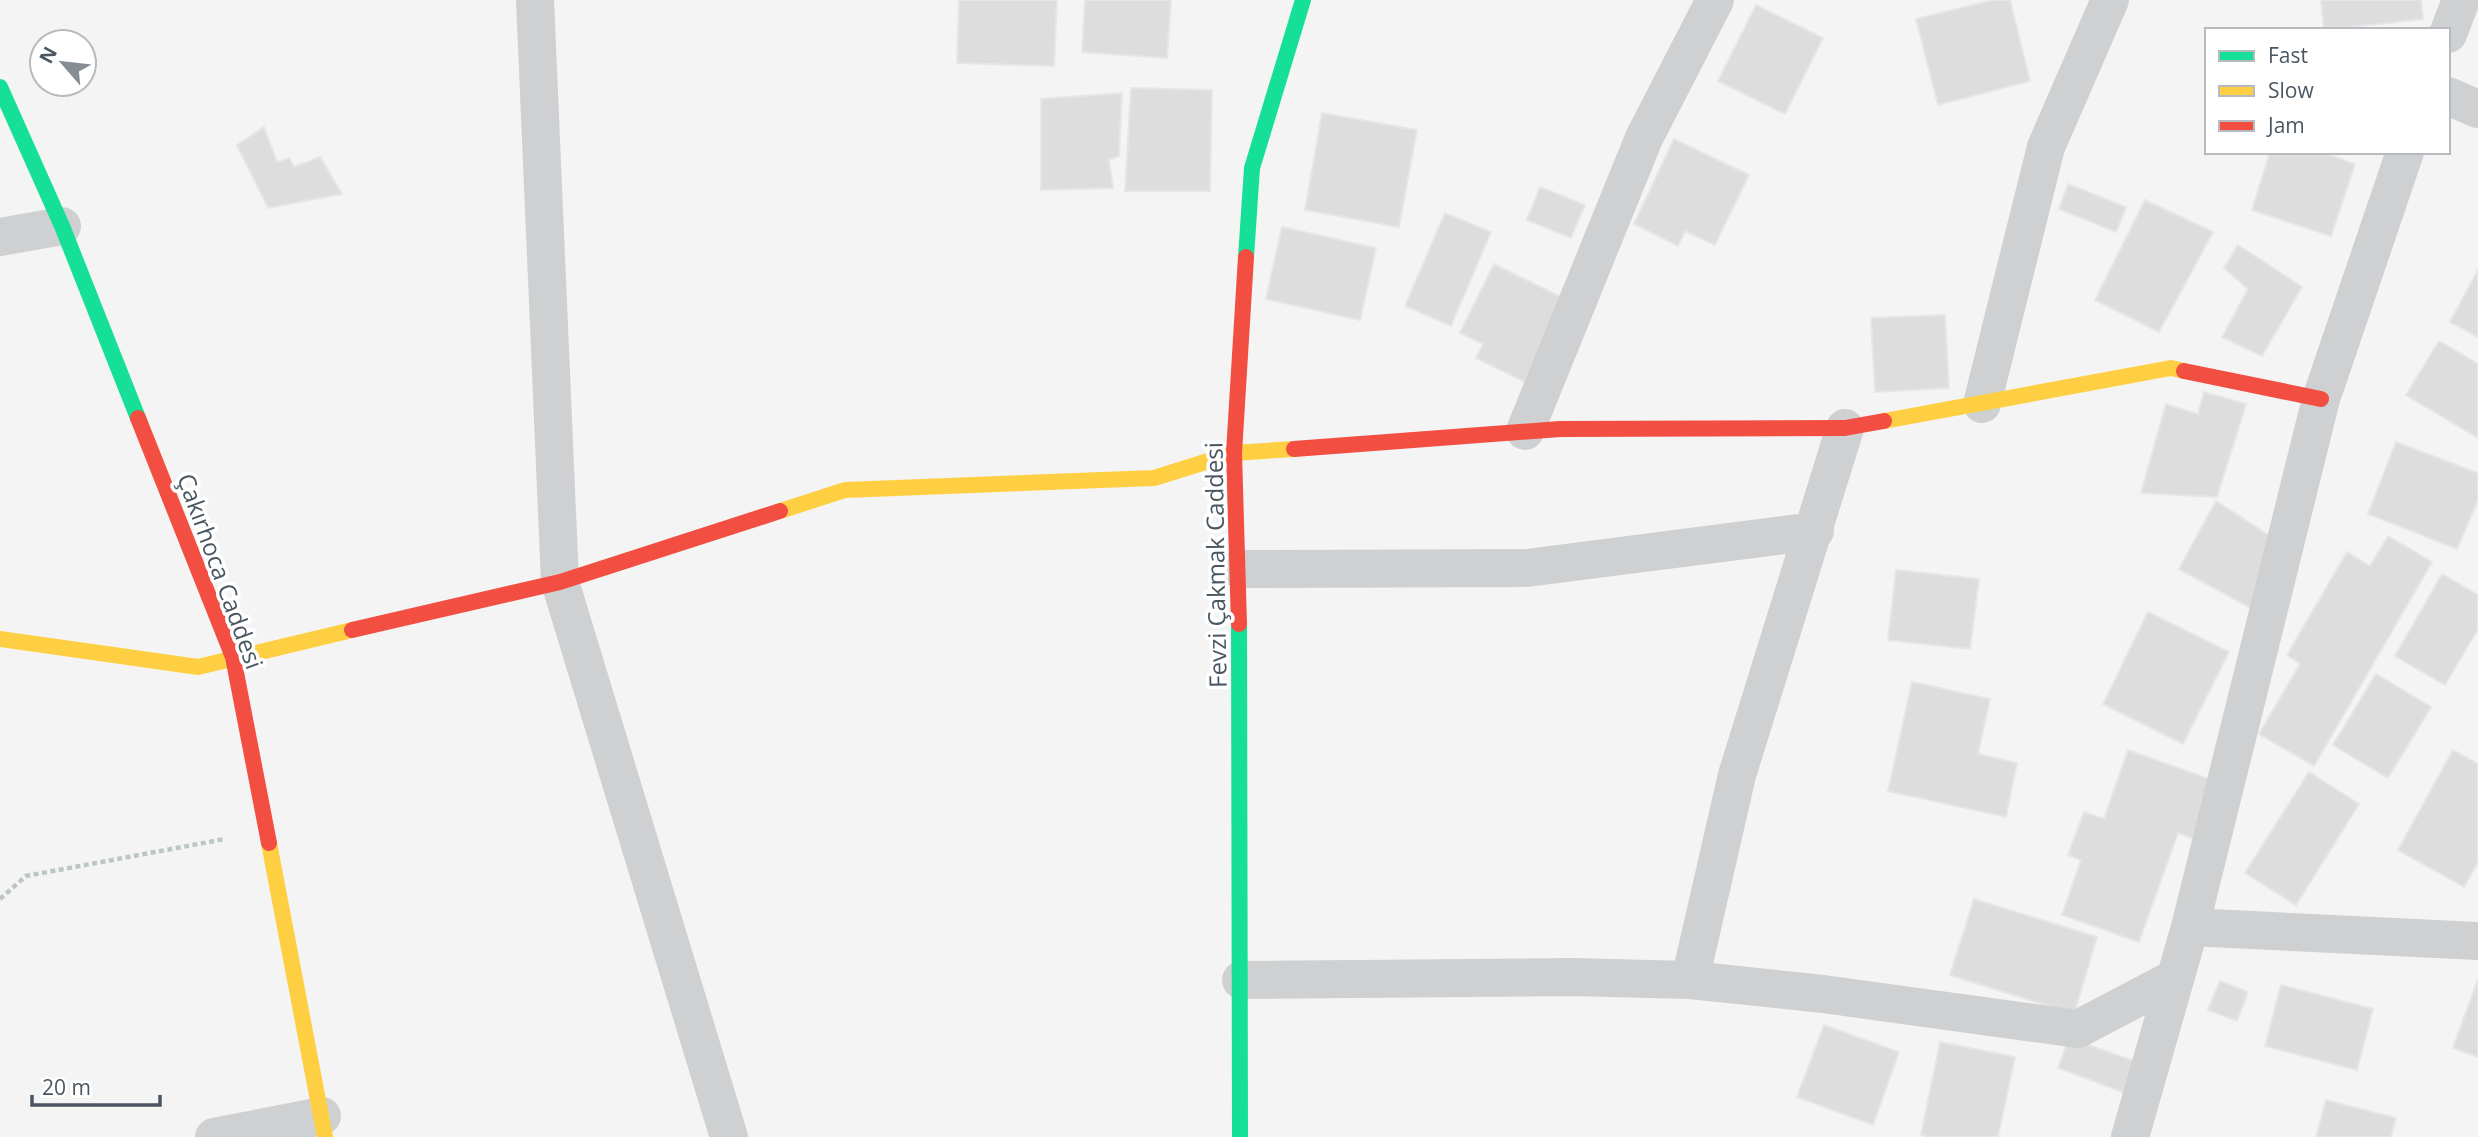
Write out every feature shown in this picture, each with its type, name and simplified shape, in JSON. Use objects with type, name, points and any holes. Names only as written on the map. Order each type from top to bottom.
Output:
[{"type":"street","points":[[535,0],[561,582],[729,1137]]},
{"type":"street","name":"Fevzi Çakmak Caddesi","points":[[1240,1137],[1239,569],[1234,453],[1252,169],[1303,0]]},
{"type":"street","points":[[1525,431],[1644,138],[1715,0]]},
{"type":"street","points":[[1982,404],[2046,147],[2110,0]]},
{"type":"street","points":[[2450,29],[2461,0]]},
{"type":"street","name":"Çakırhoca Caddesi","points":[[0,86],[62,226],[233,657],[324,1127]]},
{"type":"street","points":[[2450,97],[2478,109]]},
{"type":"street","points":[[2130,1137],[2190,927],[2321,398],[2404,154]]},
{"type":"street","points":[[0,237],[62,226]]},
{"type":"street","points":[[0,639],[198,667],[561,582],[845,490],[1154,478],[1234,453],[1525,431],[1845,428],[2171,368],[2321,398]]},
{"type":"street","points":[[1690,980],[1737,775],[1845,428]]},
{"type":"street","points":[[1239,569],[1527,568],[1815,530]]},
{"type":"street","points":[[2190,927],[2478,941]]},
{"type":"street","points":[[1241,980],[1690,980],[1822,994],[2078,1029],[2175,978]]},
{"type":"street","points":[[214,1137],[324,1127]]},
{"type":"path","points":[[0,899],[26,876],[267,831]]},
{"type":"building","points":[[959,0],[1057,0],[1054,66],[957,63]]},
{"type":"building","points":[[1085,0],[1171,0],[1167,58],[1082,52]]},
{"type":"building","points":[[1993,0],[2010,0],[2030,81],[1938,105],[1916,19]]},
{"type":"building","points":[[2321,0],[2421,0],[2423,19],[2324,28]]},
{"type":"building","points":[[1756,5],[1823,38],[1785,114],[1718,81]]},
{"type":"building","points":[[1131,88],[1212,90],[1210,191],[1125,191]]},
{"type":"building","points":[[1122,93],[1119,156],[1109,160],[1113,188],[1041,190],[1041,99]]},
{"type":"building","points":[[1322,113],[1417,130],[1399,227],[1305,210]]},
{"type":"building","points":[[264,127],[277,162],[289,158],[294,167],[320,157],[342,194],[268,208],[237,145]]},
{"type":"building","points":[[1674,139],[1749,175],[1715,245],[1685,231],[1678,246],[1634,224]]},
{"type":"building","points":[[2269,154],[2327,154],[2355,164],[2331,236],[2252,210]]},
{"type":"building","points":[[2068,184],[2126,207],[2116,232],[2059,209]]},
{"type":"building","points":[[1540,187],[1585,205],[1571,238],[1527,220]]},
{"type":"building","points":[[2145,200],[2213,232],[2159,332],[2095,300]]},
{"type":"building","points":[[1445,213],[1491,232],[1451,326],[1405,306]]},
{"type":"building","points":[[1282,227],[1376,248],[1360,320],[1266,299]]},
{"type":"building","points":[[2238,245],[2302,287],[2262,356],[2222,337],[2248,289],[2224,268]]},
{"type":"building","points":[[1494,264],[1565,299],[1525,382],[1476,358],[1483,344],[1460,333]]},
{"type":"building","points":[[2478,270],[2478,337],[2450,322]]},
{"type":"building","points":[[1945,315],[1949,388],[1875,392],[1871,318]]},
{"type":"building","points":[[2439,341],[2478,364],[2478,438],[2406,395]]},
{"type":"building","points":[[2204,392],[2246,404],[2217,497],[2141,493],[2166,404],[2198,414]]},
{"type":"building","points":[[2396,442],[2478,473],[2478,500],[2457,549],[2368,514]]},
{"type":"building","points":[[2216,501],[2279,542],[2256,611],[2179,569]]},
{"type":"building","points":[[2388,536],[2432,562],[2314,766],[2259,734],[2300,664],[2287,655],[2347,552],[2370,566]]},
{"type":"building","points":[[1896,570],[1979,579],[1970,649],[1888,640]]},
{"type":"building","points":[[2442,574],[2478,595],[2478,629],[2445,685],[2395,656]]},
{"type":"building","points":[[2148,612],[2229,652],[2183,744],[2103,704]]},
{"type":"building","points":[[2376,674],[2431,707],[2388,778],[2333,745]]},
{"type":"building","points":[[1912,682],[1990,699],[1978,754],[2017,763],[2006,817],[1888,791]]},
{"type":"building","points":[[2128,750],[2223,784],[2202,842],[2178,833],[2139,942],[2062,915],[2081,860],[2068,855],[2084,812],[2104,819]]},
{"type":"building","points":[[2453,750],[2478,764],[2478,862],[2464,887],[2398,850]]},
{"type":"building","points":[[2309,772],[2359,804],[2296,905],[2245,873]]},
{"type":"building","points":[[1974,899],[2097,937],[2074,1014],[1950,975]]},
{"type":"building","points":[[2478,979],[2478,1057],[2453,1048]]},
{"type":"building","points":[[2220,981],[2248,992],[2237,1021],[2208,1010]]},
{"type":"building","points":[[2281,985],[2373,1009],[2357,1070],[2265,1046]]},
{"type":"building","points":[[1824,1025],[1899,1052],[1873,1125],[1797,1097]]},
{"type":"building","points":[[2069,1038],[2137,1062],[2125,1093],[2058,1068]]},
{"type":"building","points":[[1940,1042],[2015,1057],[1998,1137],[1921,1135]]},
{"type":"building","points":[[2326,1100],[2396,1118],[2391,1137],[2316,1137]]},
{"type":"traffic: fast","points":[[1246,257],[1252,168],[1303,0]]},
{"type":"traffic: fast","points":[[0,87],[62,226],[138,418]]},
{"type":"traffic: fast","points":[[1239,624],[1240,1137]]},
{"type":"traffic: slow","points":[[1884,421],[2171,368],[2184,371]]},
{"type":"traffic: slow","points":[[780,511],[845,490],[1154,478],[1234,453],[1294,449]]},
{"type":"traffic: slow","points":[[0,639],[198,667],[352,630]]},
{"type":"traffic: slow","points":[[269,843],[325,1137]]},
{"type":"traffic: jam","points":[[1239,624],[1234,453],[1246,257]]},
{"type":"traffic: jam","points":[[2184,371],[2321,399]]},
{"type":"traffic: jam","points":[[138,418],[233,657],[269,843]]},
{"type":"traffic: jam","points":[[1294,449],[1560,429],[1845,428],[1884,421]]},
{"type":"traffic: jam","points":[[352,630],[560,582],[780,511]]}]
